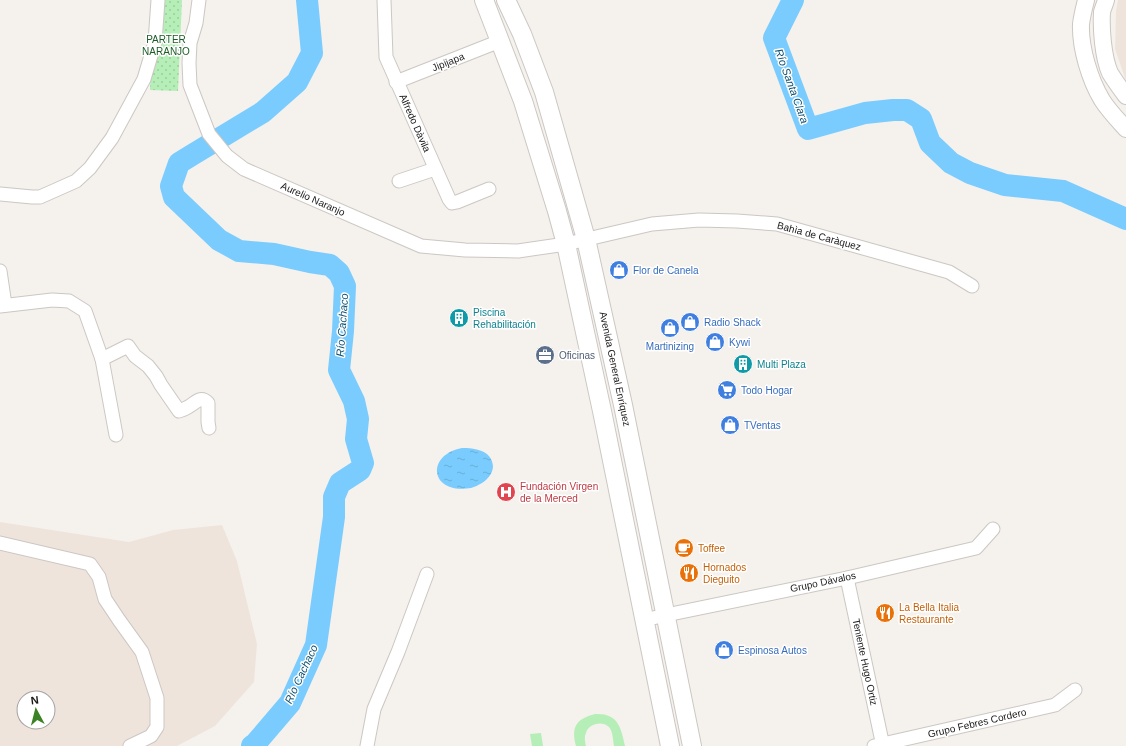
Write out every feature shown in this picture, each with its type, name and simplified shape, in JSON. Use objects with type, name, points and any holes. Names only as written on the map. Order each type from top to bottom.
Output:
[{"type":"main road","points":[[484,0],[523,101],[566,244],[602,411],[670,746]]},
{"type":"main road","name":"Avenida General Enríquez","points":[[506,0],[522,34],[544,92],[586,239],[623,406],[692,746]]},
{"type":"main road","points":[[557,211],[577,206]]},
{"type":"main road","points":[[602,411],[623,406]]},
{"type":"street","points":[[0,194],[32,197],[40,196],[76,181],[90,168],[112,138],[144,79],[155,42],[158,0]]},
{"type":"street","name":"Aurelio Naranjo","points":[[198,0],[196,23],[190,43],[190,85],[209,134],[227,156],[244,168],[421,246],[464,250],[518,251],[566,244]]},
{"type":"street","name":"Alfredo Dàvila","points":[[384,0],[386,57],[449,199],[452,203],[457,202],[489,189]]},
{"type":"street","points":[[1086,0],[1081,24],[1087,64],[1103,101],[1126,129]]},
{"type":"street","points":[[1106,0],[1102,11],[1103,40],[1106,57],[1110,72],[1117,85],[1126,96]]},
{"type":"street","name":"Jipijapa","points":[[396,82],[500,41]]},
{"type":"street","points":[[399,181],[435,169]]},
{"type":"street","name":"Bahìa de Caràquez","points":[[566,244],[652,224],[699,220],[777,224],[949,272],[972,286]]},
{"type":"street","points":[[0,271],[3,306],[52,300],[69,301],[85,312],[102,359],[116,435]]},
{"type":"street","points":[[102,359],[128,346],[135,356],[148,366],[156,376],[179,411],[188,408],[201,399],[205,399],[208,402],[209,428]]},
{"type":"street","name":"Grupo Dávalos","points":[[644,620],[666,614],[847,578],[976,548],[994,529]]},
{"type":"street","points":[[0,543],[90,564],[99,577],[105,599],[142,652],[157,698],[157,727],[151,736],[130,746]]},
{"type":"street","points":[[367,746],[374,710],[398,652],[427,574]]},
{"type":"street","name":"Teniente Hugo Ortiz","points":[[847,578],[880,745]]},
{"type":"street","name":"Grupo Febres Cordero","points":[[880,745],[1054,705],[1075,690]]},
{"type":"shaded area","points":[[1118,0],[1126,0],[1126,81],[1115,49],[1116,11]]},
{"type":"shaded area","points":[[0,522],[129,542],[173,530],[222,525],[237,561],[257,644],[254,682],[215,726],[177,746],[0,746]]},
{"type":"green space","name":"PARTER NARANJO","points":[[154,0],[182,0],[178,91],[150,90]]},
{"type":"green space","points":[[595,714],[609,716],[617,722],[622,733],[625,746],[614,746],[612,733],[609,727],[599,723],[592,725],[587,730],[585,735],[586,746],[576,746],[574,734],[576,725],[583,718]]},
{"type":"green space","points":[[541,733],[543,746],[532,746],[530,734]]},
{"type":"water","points":[[462,448],[477,449],[486,453],[492,461],[493,469],[490,476],[486,480],[475,487],[457,489],[447,486],[440,480],[437,473],[438,466],[442,458],[450,452]]},
{"type":"waterway","name":"Río Cachaco","points":[[252,746],[290,703],[316,645],[334,517],[334,497],[340,483],[360,470],[363,463],[356,439],[358,419],[354,401],[339,370],[343,331],[345,286],[339,273],[330,265],[274,254],[239,251],[219,240],[174,197],[171,186],[179,163],[263,112],[297,82],[312,53],[307,0]]},
{"type":"waterway","name":"Río Santa Clara","points":[[793,0],[774,38],[808,129],[865,113],[907,110],[921,119],[930,143],[951,163],[970,173],[1005,185],[1063,191],[1126,219]]},
{"type":"place","name":"Flor de Canela","points":[[619,270]]},
{"type":"place","name":"Piscina Rehabilitación","points":[[459,318]]},
{"type":"place","name":"Radio Shack","points":[[690,322]]},
{"type":"place","name":"Martinizing","points":[[670,328]]},
{"type":"place","name":"Kywi","points":[[715,342]]},
{"type":"place","name":"Oficinas","points":[[545,355]]},
{"type":"place","name":"Multi Plaza","points":[[743,364]]},
{"type":"place","name":"Todo Hogar","points":[[727,390]]},
{"type":"place","name":"TVentas","points":[[730,425]]},
{"type":"place","name":"Fundación Virgen de la Merced","points":[[506,492]]},
{"type":"place","name":"Toffee","points":[[684,548]]},
{"type":"place","name":"Hornados Dieguito","points":[[689,573]]},
{"type":"place","name":"La Bella Italia Restaurante","points":[[885,613]]},
{"type":"place","name":"Espinosa Autos","points":[[724,650]]}]
